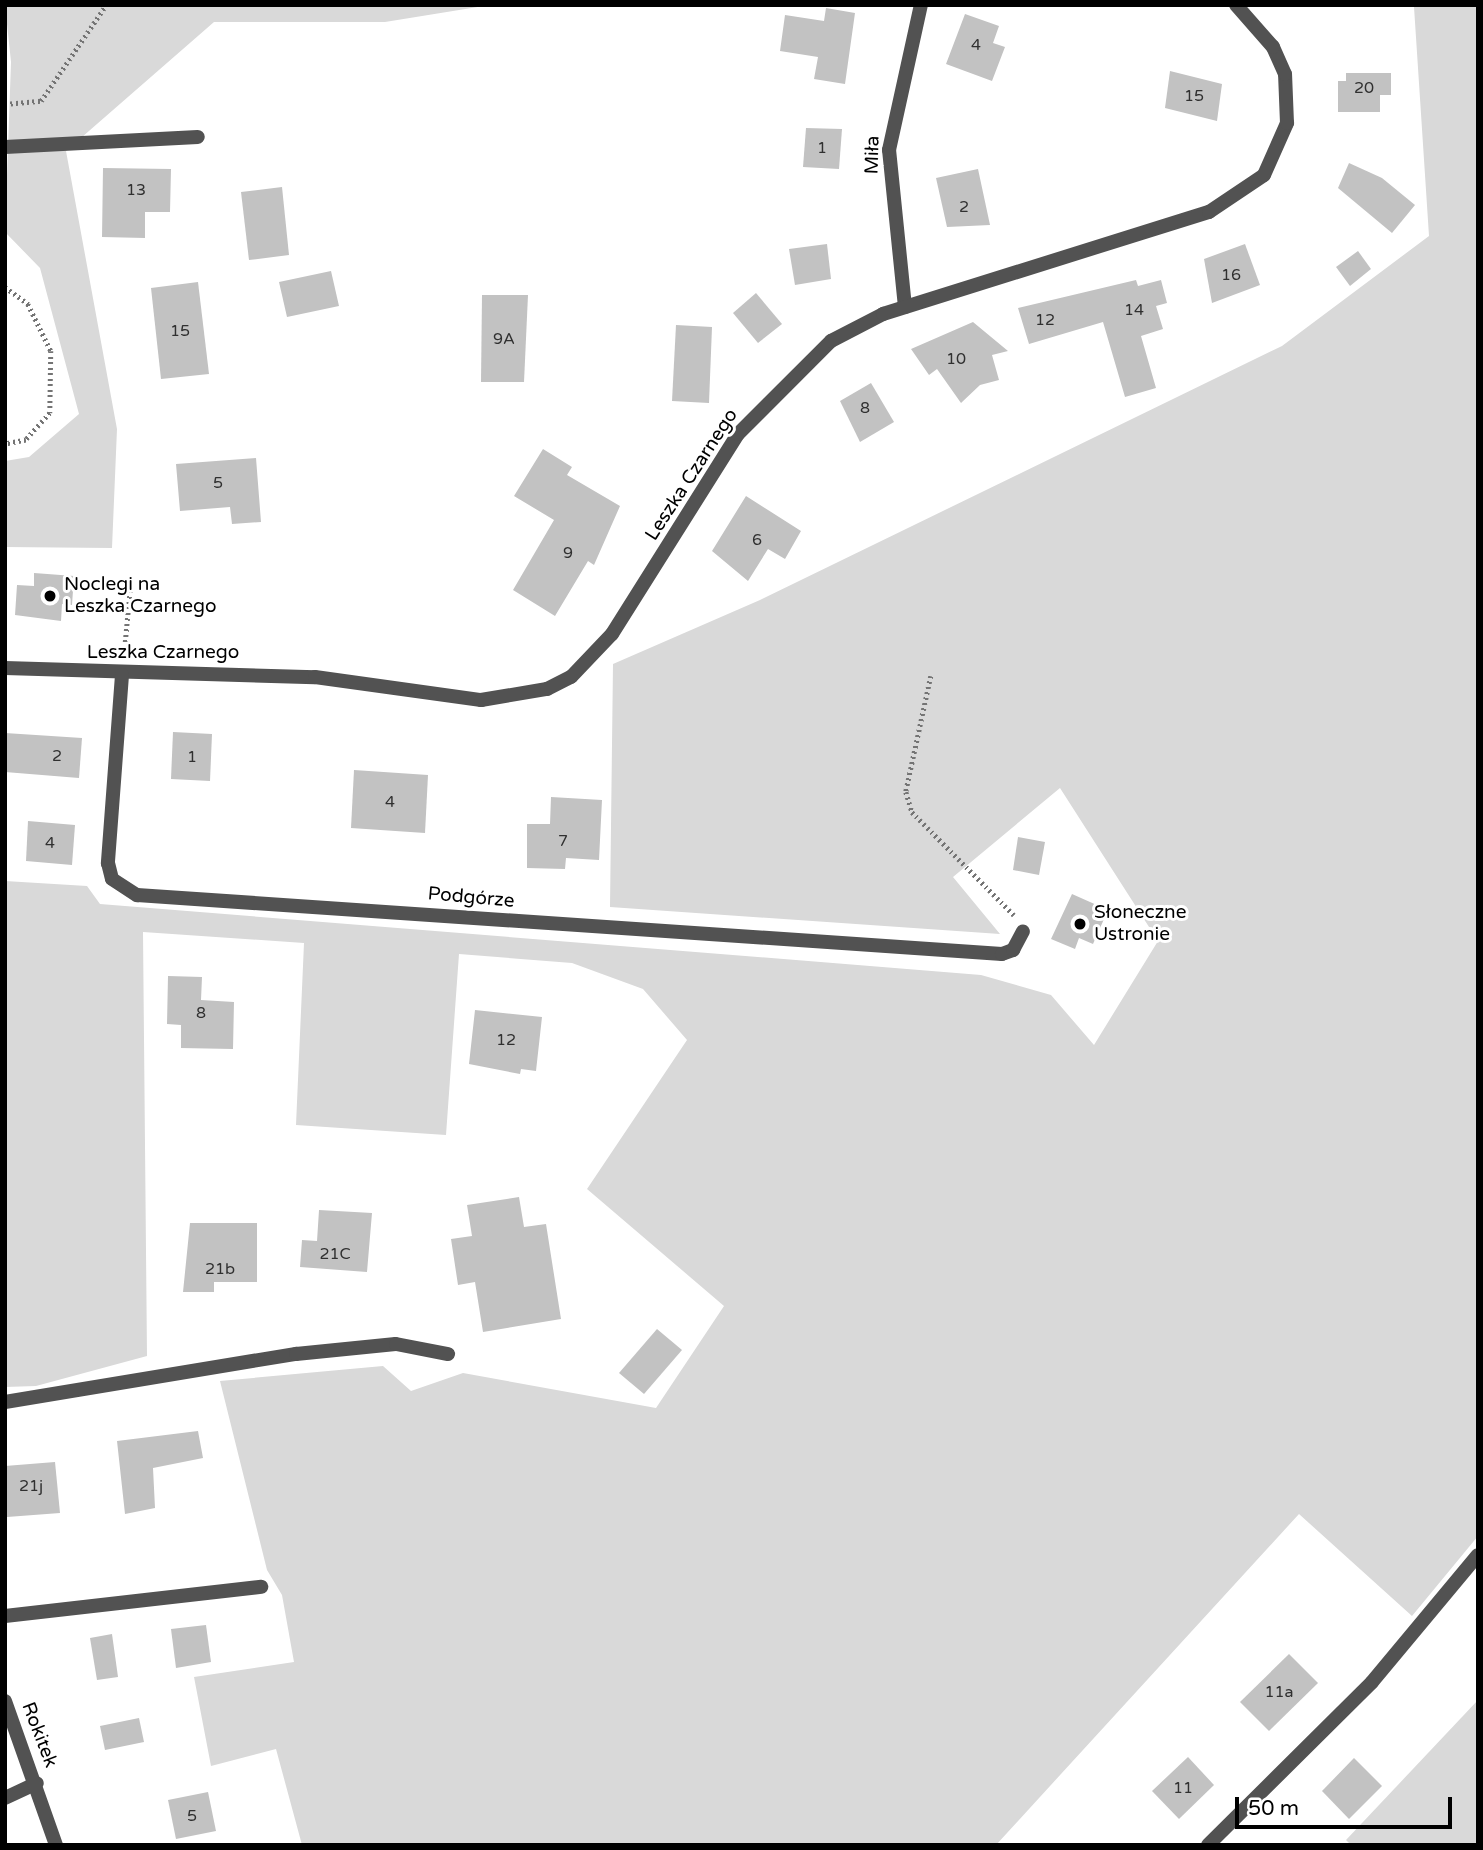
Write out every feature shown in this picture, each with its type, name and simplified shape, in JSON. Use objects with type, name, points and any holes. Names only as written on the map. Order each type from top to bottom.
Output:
[{"type":"street","name":"Miła","points":[[905,307],[889,150],[920,5]]},
{"type":"street","name":"Leszka Czarnego","points":[[5,668],[122,675],[218,671],[315,677],[481,700],[547,689],[571,677],[612,634],[767,398],[831,341],[905,307],[1209,212],[1264,175],[1287,123],[1285,74],[1273,47],[1236,5]]},
{"type":"street","points":[[5,147],[198,137]]},
{"type":"street","name":"Podgórze","points":[[122,675],[108,863],[112,879],[137,895],[1002,954],[1013,950],[1023,930]]},
{"type":"street","points":[[5,1402],[296,1354],[396,1345],[447,1354]]},
{"type":"street","points":[[1208,1845],[1372,1682],[1478,1555]]},
{"type":"street","points":[[5,1616],[261,1587]]},
{"type":"street","name":"Rokitek","points":[[5,1701],[37,1783],[56,1845]]},
{"type":"street","name":"Rokitek","points":[[5,1798],[37,1783]]},
{"type":"path","points":[[5,104],[41,101],[106,5]]},
{"type":"path","points":[[5,287],[28,304],[51,351],[50,413],[26,440],[5,444]]},
{"type":"path","points":[[122,675],[130,589]]},
{"type":"path","points":[[931,676],[906,792],[912,812],[1004,903],[1023,930]]},
{"type":"shaded area","points":[[5,5],[490,5],[385,22],[214,22],[66,151],[117,429],[112,548],[5,547],[5,461],[29,457],[79,414],[40,268],[5,232],[11,62]]},
{"type":"shaded area","points":[[1478,5],[1478,1536],[1412,1616],[1299,1514],[996,1845],[302,1845],[276,1749],[211,1766],[194,1677],[294,1662],[282,1595],[267,1570],[220,1381],[383,1366],[411,1391],[463,1373],[656,1408],[724,1306],[587,1189],[687,1040],[643,989],[572,963],[459,954],[446,1135],[296,1125],[304,943],[143,932],[147,1356],[36,1386],[5,1387],[5,881],[87,886],[100,904],[981,975],[1051,995],[1094,1045],[1158,941],[1060,788],[953,877],[1000,934],[610,907],[613,664],[760,600],[1282,346],[1429,236],[1414,7]]},
{"type":"shaded area","points":[[1478,1700],[1478,1845],[1351,1845],[1346,1840]]},
{"type":"building","points":[[826,8],[855,13],[845,84],[814,79],[818,57],[780,51],[785,15],[824,21]]},
{"type":"building","points":[[965,14],[999,26],[993,43],[1005,47],[992,81],[946,64]]},
{"type":"building","points":[[1170,71],[1222,84],[1217,121],[1165,108]]},
{"type":"building","points":[[1346,73],[1391,73],[1391,95],[1380,95],[1380,112],[1338,112],[1338,81],[1346,81]]},
{"type":"building","points":[[806,128],[842,129],[839,169],[803,167]]},
{"type":"building","points":[[1349,163],[1382,178],[1415,205],[1392,233],[1338,188]]},
{"type":"building","points":[[103,168],[171,169],[170,212],[145,212],[145,238],[102,237]]},
{"type":"building","points":[[978,169],[990,225],[947,227],[936,178]]},
{"type":"building","points":[[282,187],[289,255],[249,260],[241,192]]},
{"type":"building","points":[[827,244],[831,279],[795,285],[789,249]]},
{"type":"building","points":[[1245,244],[1260,285],[1212,303],[1204,259]]},
{"type":"building","points":[[1358,251],[1371,269],[1350,286],[1336,267]]},
{"type":"building","points":[[331,271],[339,306],[287,317],[279,282]]},
{"type":"building","points":[[1136,280],[1138,286],[1161,280],[1167,303],[1156,306],[1163,329],[1141,336],[1156,388],[1125,397],[1103,322],[1029,344],[1018,308]]},
{"type":"building","points":[[198,282],[209,374],[161,379],[151,288]]},
{"type":"building","points":[[756,293],[782,324],[758,343],[733,313]]},
{"type":"building","points":[[482,295],[528,295],[524,382],[481,382]]},
{"type":"building","points":[[973,322],[1008,351],[992,355],[999,380],[980,385],[961,403],[937,369],[929,375],[911,349]]},
{"type":"building","points":[[676,325],[712,327],[709,403],[672,401]]},
{"type":"building","points":[[871,383],[894,422],[860,442],[840,401]]},
{"type":"building","points":[[543,449],[572,467],[567,475],[620,506],[594,565],[588,561],[555,616],[513,590],[554,520],[514,496]]},
{"type":"building","points":[[256,458],[261,522],[232,524],[230,507],[180,511],[176,464]]},
{"type":"building","points":[[746,496],[801,531],[785,559],[768,549],[748,581],[712,551]]},
{"type":"building","points":[[34,573],[74,576],[72,605],[62,604],[61,621],[15,615],[17,585],[34,586]]},
{"type":"building","points":[[173,732],[212,734],[210,781],[171,779]]},
{"type":"building","points":[[5,733],[82,738],[79,778],[5,772]]},
{"type":"building","points":[[354,770],[428,775],[425,833],[351,828]]},
{"type":"building","points":[[551,797],[602,800],[599,860],[566,858],[565,869],[527,868],[527,824],[550,824]]},
{"type":"building","points":[[28,821],[75,825],[72,865],[26,861]]},
{"type":"building","points":[[1018,837],[1045,842],[1039,875],[1013,870]]},
{"type":"building","name":"Słoneczne Ustronie","points":[[1072,894],[1108,910],[1093,944],[1079,938],[1075,949],[1051,939]]},
{"type":"building","points":[[168,976],[202,977],[201,1000],[234,1002],[233,1049],[181,1048],[181,1025],[167,1024]]},
{"type":"building","points":[[475,1010],[542,1017],[536,1071],[521,1069],[520,1074],[469,1064]]},
{"type":"building","points":[[519,1197],[524,1227],[546,1224],[561,1319],[483,1332],[475,1282],[458,1285],[451,1239],[472,1236],[467,1205]]},
{"type":"building","points":[[319,1210],[372,1213],[367,1272],[300,1267],[302,1240],[317,1241]]},
{"type":"building","points":[[190,1223],[257,1223],[257,1282],[214,1282],[214,1292],[183,1292]]},
{"type":"building","points":[[657,1329],[682,1350],[644,1394],[619,1373]]},
{"type":"building","points":[[198,1431],[203,1458],[153,1468],[155,1508],[125,1514],[117,1441]]},
{"type":"building","points":[[55,1462],[60,1513],[7,1517],[5,1466]]},
{"type":"building","points":[[206,1625],[211,1662],[176,1668],[171,1629]]},
{"type":"building","points":[[112,1634],[118,1677],[97,1680],[90,1638]]},
{"type":"building","points":[[1289,1654],[1318,1683],[1269,1731],[1240,1702]]},
{"type":"building","points":[[139,1718],[144,1742],[105,1750],[100,1726]]},
{"type":"building","points":[[1188,1757],[1214,1785],[1179,1819],[1152,1791]]},
{"type":"building","points":[[1354,1758],[1382,1786],[1349,1819],[1322,1791]]},
{"type":"building","points":[[208,1792],[216,1831],[176,1839],[168,1800]]},
{"type":"place","name":"Noclegi na Leszka Czarnego","points":[[50,596]]},
{"type":"place","name":"Słoneczne Ustronie","points":[[1080,924]]}]
